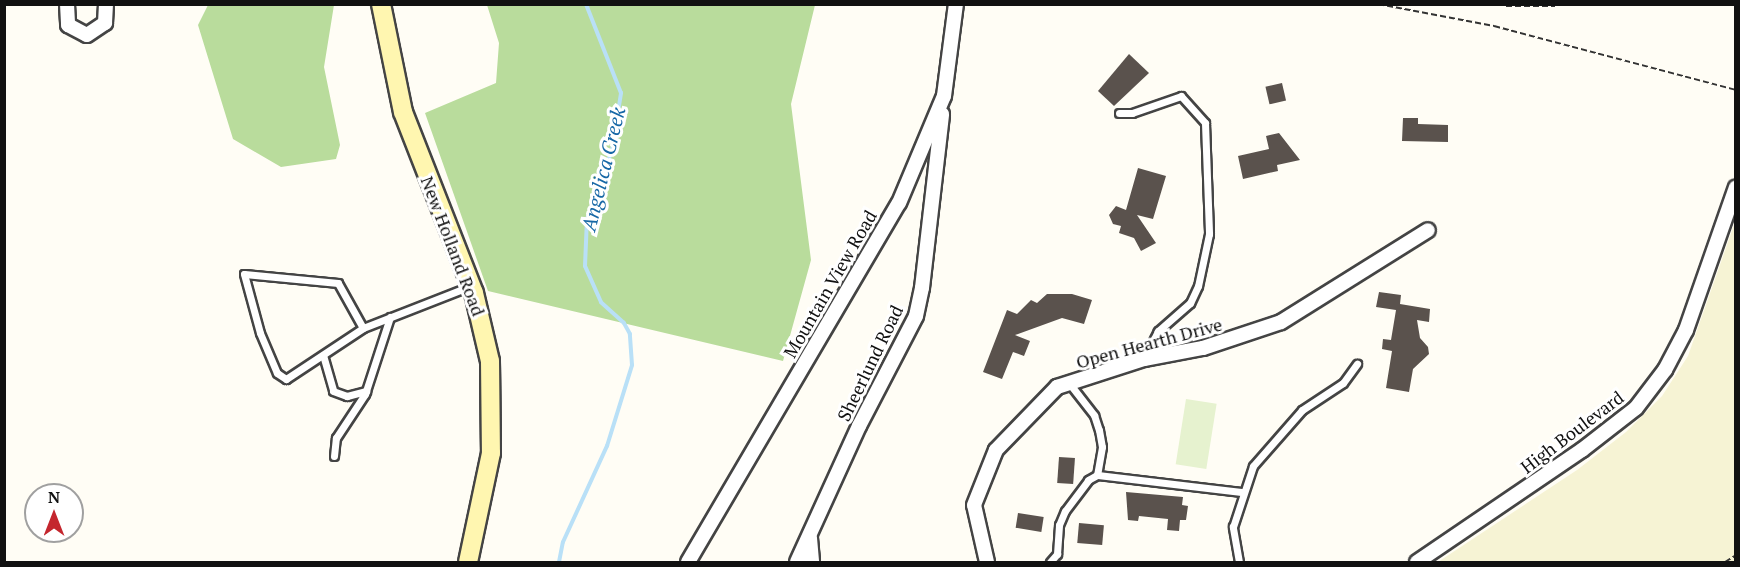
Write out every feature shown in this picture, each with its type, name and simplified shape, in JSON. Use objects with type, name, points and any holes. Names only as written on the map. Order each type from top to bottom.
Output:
[{"type":"main road","name":"New Holland Road","points":[[381,4],[402,112],[471,286],[488,343],[493,398],[491,453],[468,562]]},
{"type":"street","points":[[67,4],[68,25],[87,35],[105,23],[106,4]]},
{"type":"street","name":"Mountain View Road","points":[[688,562],[899,203],[944,96],[956,4]]},
{"type":"street","name":"Sheerlund Road","points":[[797,562],[859,426],[916,316],[944,96]]},
{"type":"street","name":"High Boulevard","points":[[1417,562],[1582,450],[1636,408],[1665,370],[1686,330],[1736,187]]},
{"type":"street","name":"Open Hearth Drive","points":[[987,562],[974,505],[996,450],[1057,387],[1144,359],[1203,348],[1281,322],[1428,230]]},
{"type":"street","points":[[810,536],[812,562]]},
{"type":"lane","points":[[1119,113],[1132,113],[1181,96],[1205,123],[1209,234],[1198,286],[1190,303],[1158,331],[1144,359]]},
{"type":"lane","points":[[363,328],[338,283],[244,274],[260,333],[277,373],[286,379],[363,328],[471,286]]},
{"type":"lane","points":[[334,456],[336,438],[366,391],[390,317]]},
{"type":"lane","points":[[323,355],[333,391],[347,396],[366,391]]},
{"type":"lane","points":[[1239,562],[1233,537],[1242,492],[1253,466],[1310,403],[1348,379],[1357,364]]},
{"type":"lane","points":[[1069,382],[1094,415],[1099,430],[1102,447],[1097,475]]},
{"type":"lane","points":[[1050,562],[1058,554],[1059,525],[1065,511],[1088,480],[1097,475],[1242,492]]},
{"type":"path","points":[[1377,4],[1494,26],[1736,90]]},
{"type":"path","points":[[1506,6],[1555,6]]},
{"type":"path","points":[[1725,562],[1736,555]]},
{"type":"shaded area","points":[[1735,222],[1735,562],[1438,562],[1577,470],[1626,432],[1662,396],[1688,356]]},
{"type":"green space","points":[[208,5],[334,5],[324,67],[340,145],[336,159],[281,167],[233,139],[198,25]]},
{"type":"green space","points":[[487,5],[815,5],[791,104],[811,260],[783,361],[488,291],[425,113],[496,83],[499,43]]},
{"type":"green space","points":[[1186,399],[1217,404],[1206,469],[1176,464]]},
{"type":"building","points":[[1129,54],[1149,73],[1114,106],[1098,91]]},
{"type":"building","points":[[1282,83],[1286,101],[1269,104],[1265,87]]},
{"type":"building","points":[[1403,118],[1418,118],[1418,124],[1448,125],[1448,142],[1402,141]]},
{"type":"building","points":[[1279,133],[1300,160],[1277,165],[1278,171],[1243,179],[1238,156],[1269,149],[1266,136]]},
{"type":"building","points":[[1138,168],[1166,176],[1153,219],[1137,215],[1156,243],[1141,251],[1134,238],[1119,233],[1121,226],[1113,224],[1109,215],[1116,206],[1126,210]]},
{"type":"building","points":[[1379,292],[1401,295],[1400,304],[1430,309],[1429,322],[1417,320],[1420,338],[1428,347],[1429,354],[1413,369],[1409,392],[1386,388],[1392,351],[1382,349],[1383,339],[1391,340],[1396,310],[1376,307]]},
{"type":"building","points":[[1047,294],[1072,294],[1092,300],[1084,324],[1062,318],[1015,335],[1030,341],[1024,356],[1013,352],[1002,379],[983,372],[1007,310],[1017,314],[1031,300],[1037,303]]},
{"type":"building","points":[[1059,457],[1075,458],[1073,484],[1057,483]]},
{"type":"building","points":[[1126,492],[1183,497],[1182,505],[1188,506],[1186,520],[1180,520],[1179,531],[1167,530],[1168,519],[1139,516],[1138,521],[1128,520]]},
{"type":"building","points":[[1018,513],[1044,517],[1041,532],[1016,528]]},
{"type":"building","points":[[1079,523],[1104,525],[1102,545],[1077,543]]},
{"type":"waterway","name":"Angelica Creek","points":[[559,562],[563,542],[607,446],[632,365],[630,334],[624,323],[601,302],[585,266],[587,219],[612,150],[621,93],[586,4]]}]
